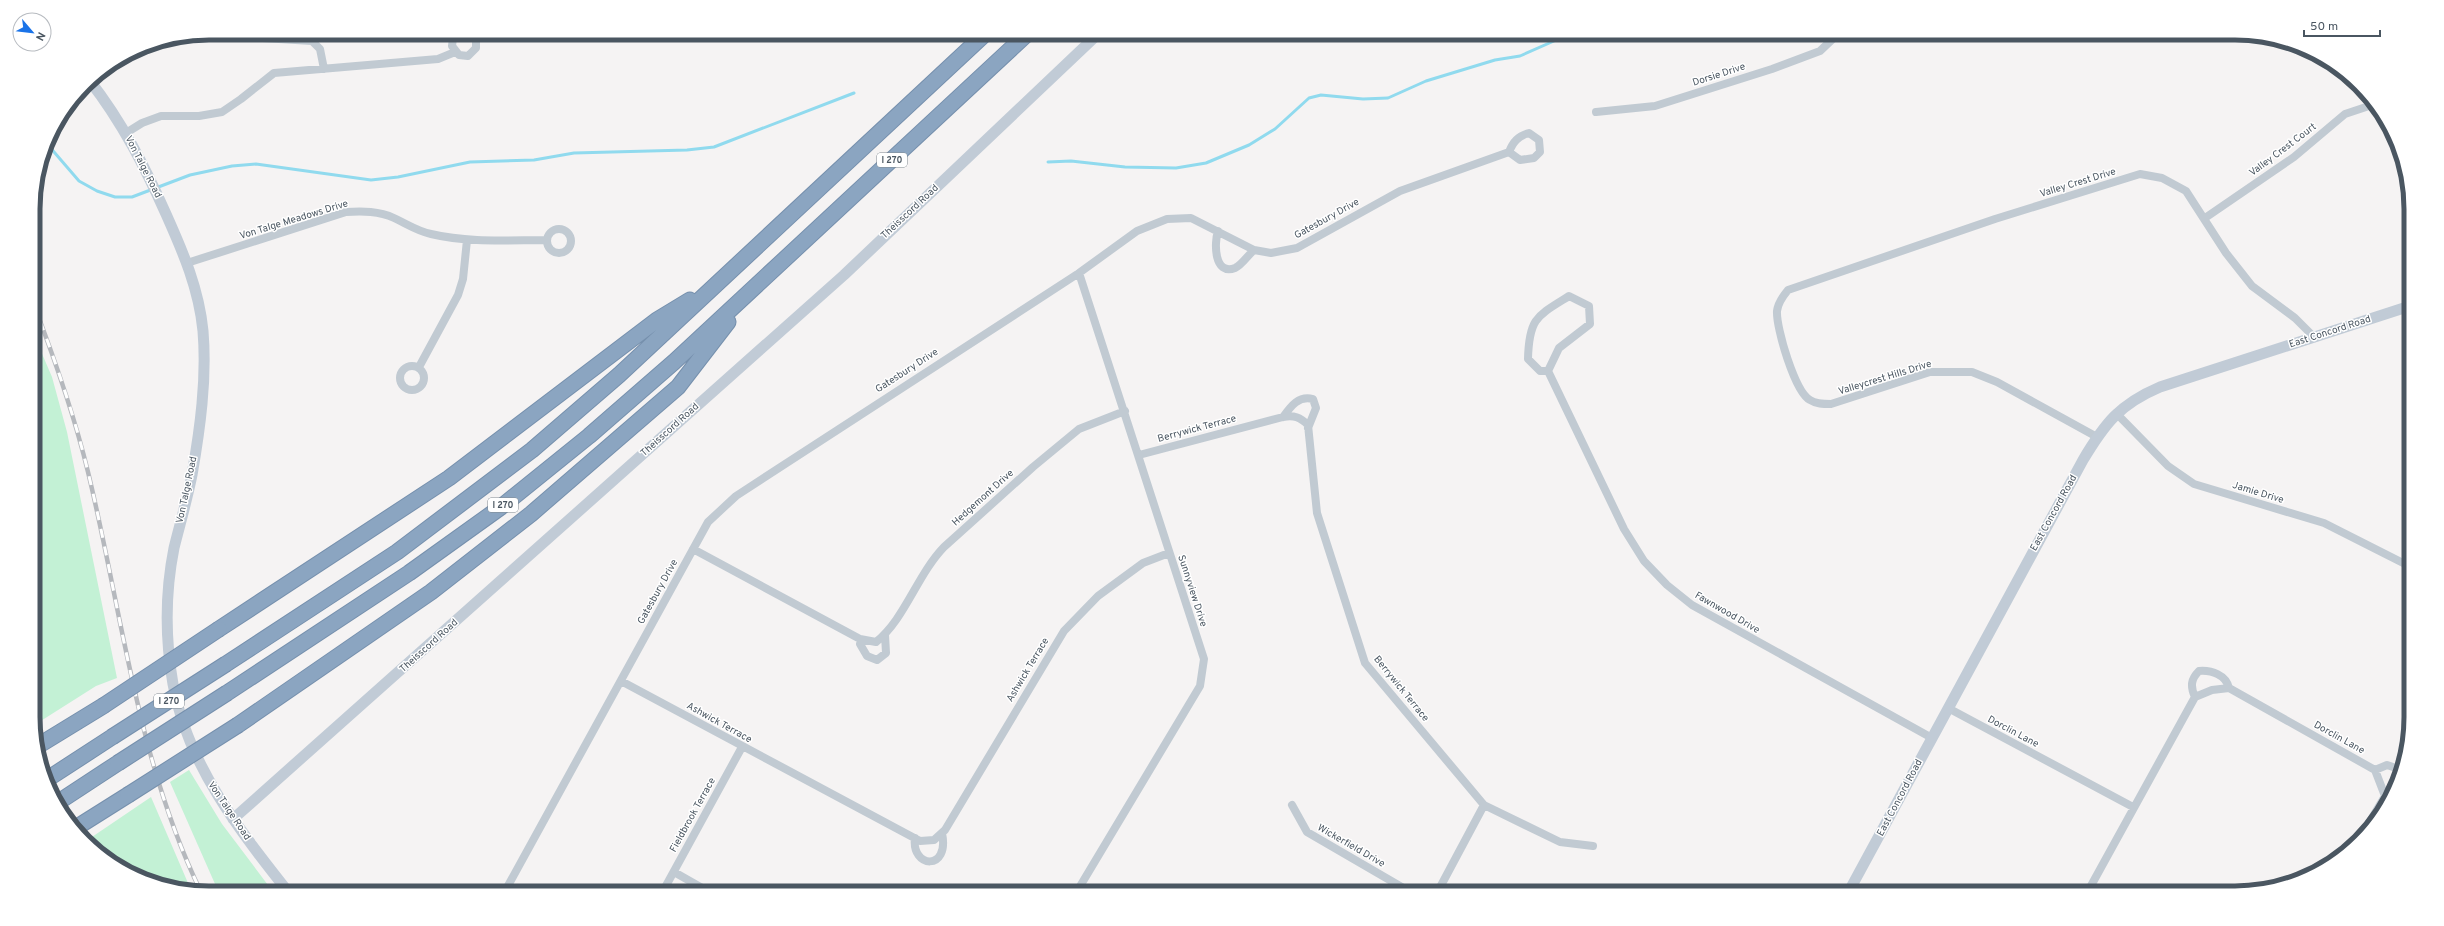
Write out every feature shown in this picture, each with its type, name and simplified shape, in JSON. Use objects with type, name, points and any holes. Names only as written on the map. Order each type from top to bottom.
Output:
[{"type":"highway","name":"I 270","points":[[51,777],[367,572],[488,485],[581,408],[715,286],[979,40]]},
{"type":"highway","name":"I 270","points":[[63,800],[363,605],[501,507],[632,400],[1020,40]]},
{"type":"highway","points":[[42,743],[103,706],[449,478],[657,320],[715,286]]},
{"type":"highway","points":[[80,825],[238,725],[431,592],[575,478],[678,387],[756,286]]},
{"type":"street","points":[[296,40],[312,41],[320,49],[324,68]]},
{"type":"street","points":[[453,40],[452,46],[455,52],[459,55],[468,56],[473,52],[477,42],[476,40]]},
{"type":"street","name":"Theisscord Road","points":[[233,819],[844,275],[1092,40]]},
{"type":"street","name":"Dorsie Drive","points":[[1596,112],[1655,106],[1772,69],[1820,51],[1832,40]]},
{"type":"street","points":[[126,133],[142,123],[162,116],[207,115],[222,112],[241,100],[274,73],[438,59],[455,52]]},
{"type":"street","name":"Von Talge Road","points":[[94,86],[126,133],[150,179],[187,263],[200,310],[204,346],[203,375],[194,461],[169,580],[167,644],[173,686],[189,738],[206,775],[233,819],[284,886]]},
{"type":"street","name":"Valley Crest Court","points":[[2205,218],[2294,157],[2345,114],[2369,106]]},
{"type":"street","name":"Gatesbury Drive","points":[[508,886],[708,522],[736,496],[1079,273],[1137,231],[1167,219],[1191,218],[1218,231],[1239,244],[1254,250],[1271,253],[1297,248],[1400,191],[1509,152]]},
{"type":"street","name":"Valley Crest Drive","points":[[1788,290],[1995,220],[2140,174],[2162,178],[2186,191],[2205,218],[2226,253],[2252,286],[2295,318],[2315,338]]},
{"type":"street","name":"Von Talge Meadows Drive","points":[[187,263],[346,212],[365,211],[380,213],[430,234],[467,240],[547,240]]},
{"type":"street","points":[[1218,231],[1216,248],[1218,262],[1222,267],[1228,269],[1238,267],[1254,250]]},
{"type":"street","points":[[419,367],[460,291],[463,279],[467,240]]},
{"type":"street","name":"Sunnyview Drive","points":[[1079,273],[1125,411],[1204,659],[1200,686],[1080,886]]},
{"type":"street","name":"Valleycrest Hills Drive","points":[[1788,290],[1781,299],[1777,311],[1779,328],[1800,388],[1808,400],[1819,404],[1831,404],[1930,372],[1972,372],[1997,382],[2096,437]]},
{"type":"street","points":[[1570,296],[1589,306],[1590,324],[1559,348],[1548,371],[1540,371],[1528,359],[1528,340],[1538,315],[1570,296]]},
{"type":"street","name":"East Concord Road","points":[[1852,886],[2096,437],[2116,413],[2132,400],[2160,387],[2404,308]]},
{"type":"street","name":"Fawnwood Drive","points":[[1548,371],[1624,529],[1644,562],[1667,585],[1692,605],[1716,619],[1932,738]]},
{"type":"street","name":"Berrywick Terrace","points":[[1283,417],[1295,402],[1306,397],[1313,399],[1316,408],[1308,428]]},
{"type":"street","name":"Hedgemont Drive","points":[[885,635],[933,558],[944,547],[1033,467],[1079,429],[1125,411]]},
{"type":"street","name":"Jamie Drive","points":[[2116,413],[2168,466],[2194,484],[2324,523],[2404,563]]},
{"type":"street","name":"Berrywick Terrace","points":[[1139,455],[1283,417],[1291,416],[1302,418],[1308,428],[1317,513],[1365,663],[1484,805],[1560,842],[1593,846]]},
{"type":"street","points":[[693,549],[861,640],[876,642],[885,635]]},
{"type":"street","name":"Ashwick Terrace","points":[[620,681],[920,841],[934,840],[942,833],[1064,631],[1098,596],[1143,563],[1169,553]]},
{"type":"street","points":[[861,640],[860,644],[867,656],[877,660],[886,653],[885,635]]},
{"type":"street","name":"Dorclin Lane","points":[[2195,697],[2191,688],[2192,681],[2199,671],[2213,672],[2226,680],[2229,688],[2375,770]]},
{"type":"street","points":[[2091,886],[2195,697],[2212,690],[2229,688]]},
{"type":"street","name":"Dorclin Lane","points":[[1948,708],[2133,807]]},
{"type":"street","name":"Fieldbrook Terrace","points":[[666,886],[742,747]]},
{"type":"street","points":[[2387,792],[2375,770],[2388,765],[2396,768]]},
{"type":"street","name":"Wickerfield Drive","points":[[1292,805],[1306,832],[1400,886]]},
{"type":"street","points":[[1441,886],[1484,805]]},
{"type":"street","points":[[915,838],[915,848],[920,858],[927,862],[933,861],[944,852],[942,833]]},
{"type":"street","points":[[674,872],[699,886]]},
{"type":"green space","points":[[40,349],[52,377],[67,432],[117,678],[96,686],[40,721]]},
{"type":"green space","points":[[189,770],[222,824],[269,886],[216,886],[170,782]]},
{"type":"green space","points":[[151,797],[189,885],[165,880],[134,869],[106,851],[91,837]]},
{"type":"waterway","points":[[1048,162],[1071,161],[1125,167],[1176,168],[1206,163],[1249,145],[1275,129],[1309,98],[1321,95],[1363,99],[1388,98],[1426,81],[1495,60],[1520,56],[1556,40]]},
{"type":"waterway","points":[[51,149],[79,181],[97,191],[115,197],[132,197],[190,175],[232,166],[256,164],[371,180],[398,177],[470,162],[534,160],[574,153],[687,150],[714,147],[854,93]]},
{"type":"railway","points":[[40,321],[64,387],[83,450],[133,685],[146,738],[161,790],[179,842],[198,886]]}]
